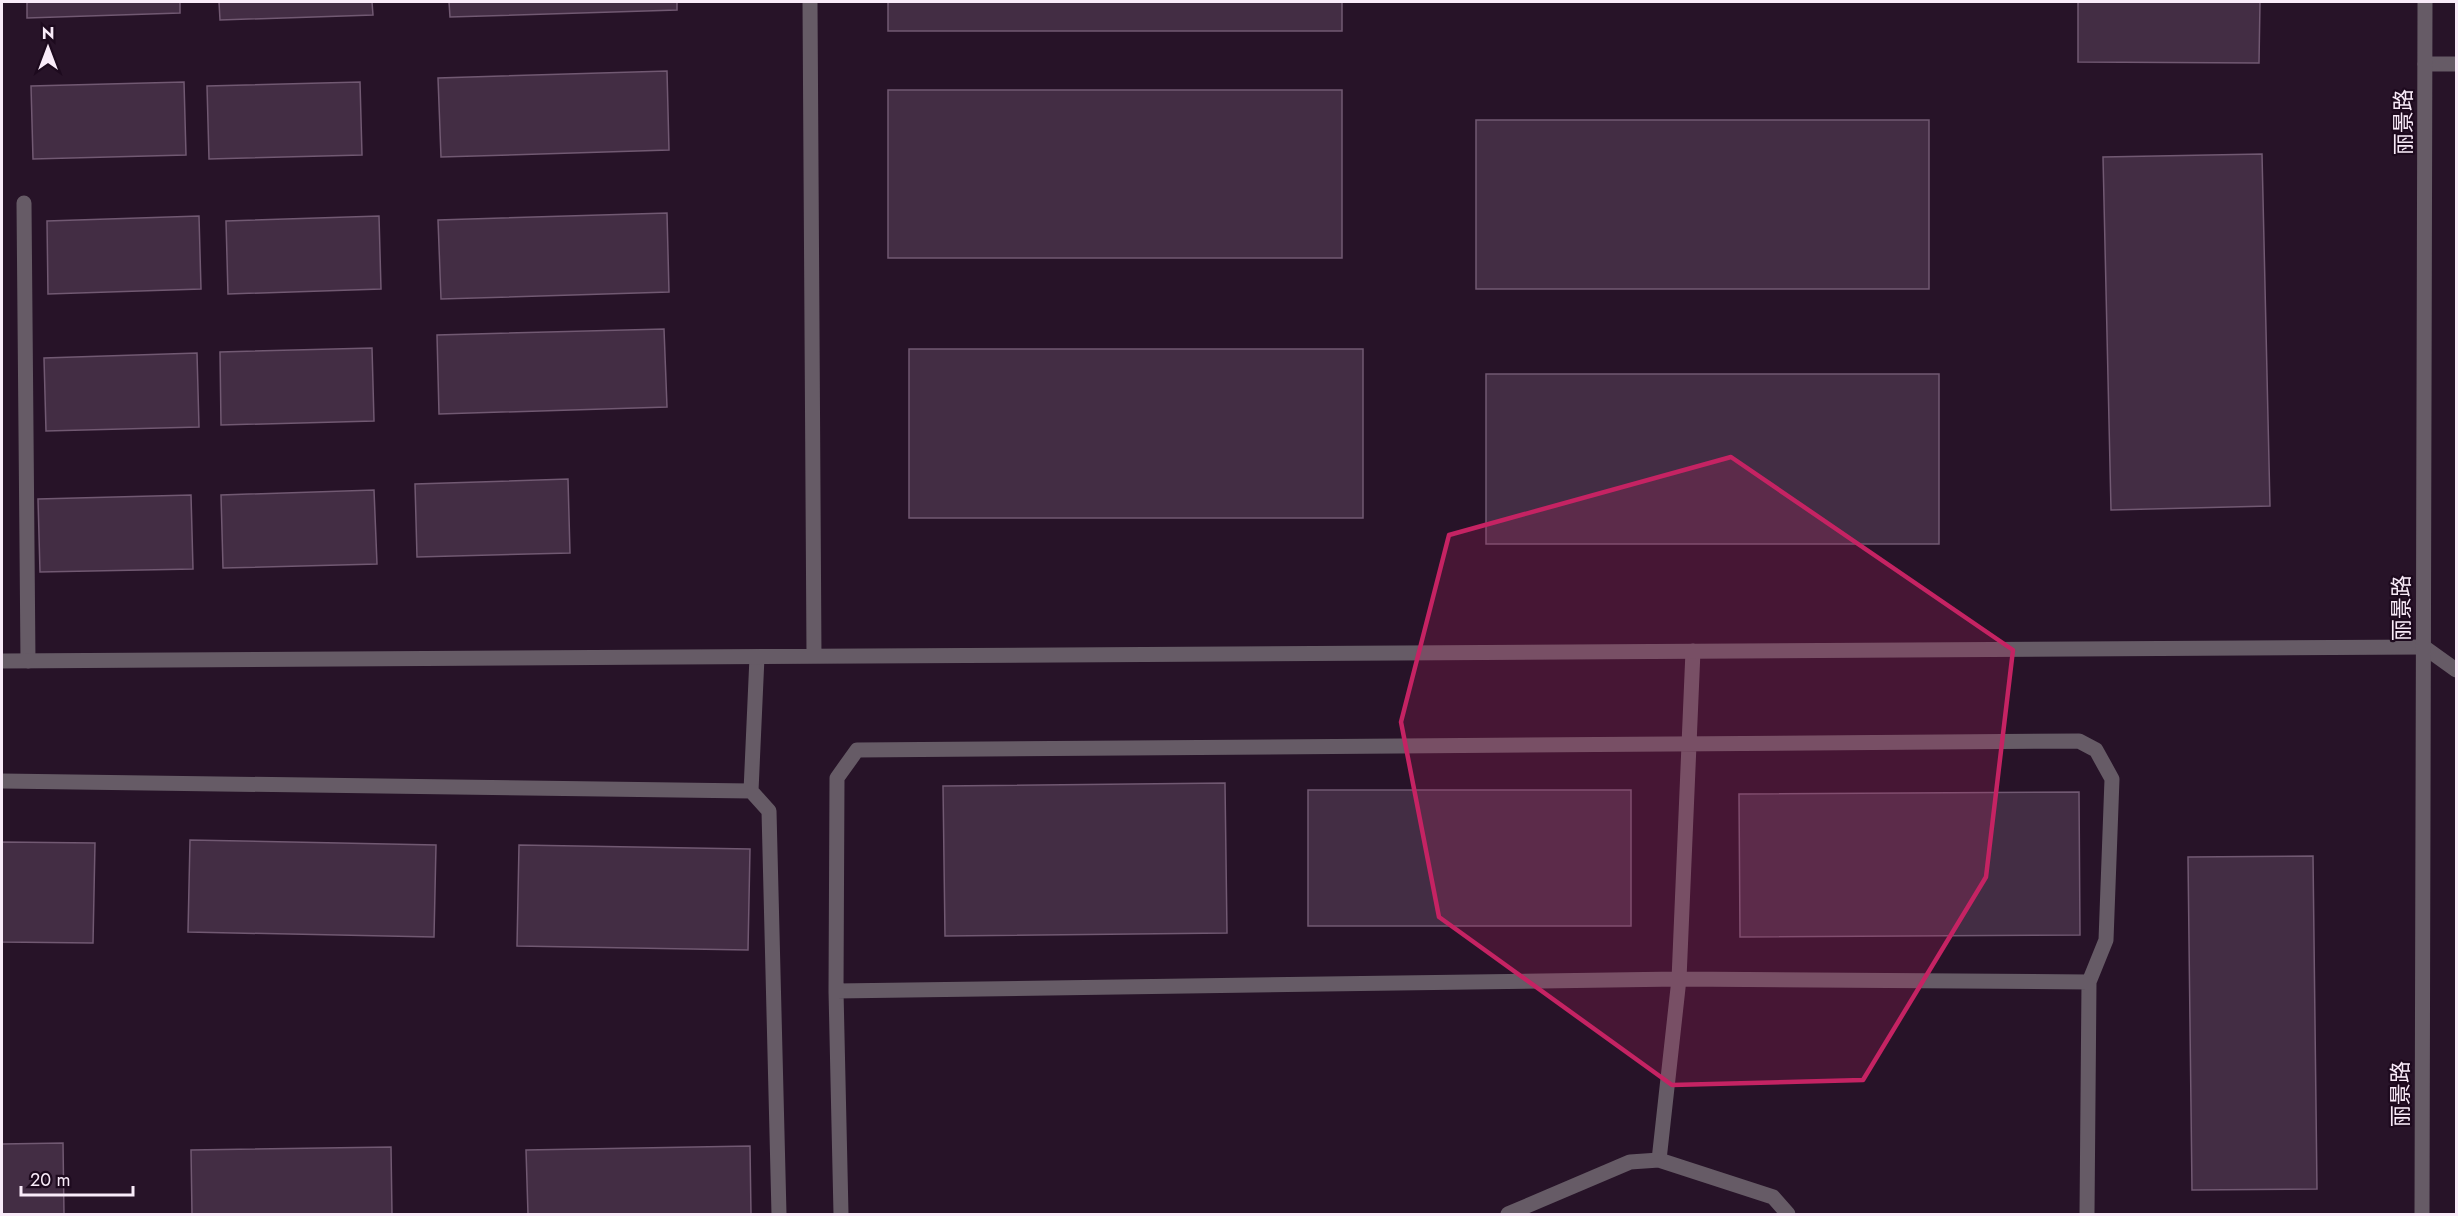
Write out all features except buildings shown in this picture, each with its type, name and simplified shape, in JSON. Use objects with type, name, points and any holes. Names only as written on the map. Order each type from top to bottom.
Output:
[{"type":"street","points":[[810,2],[814,656]]},
{"type":"street","name":"丽景路","points":[[2422,1215],[2425,2]]},
{"type":"street","points":[[2426,64],[2457,64]]},
{"type":"street","points":[[24,203],[28,661]]},
{"type":"street","points":[[2,661],[2424,647],[2457,670]]},
{"type":"street","points":[[1659,1160],[1679,979],[1693,651]]},
{"type":"street","points":[[757,657],[751,791],[769,811],[778,1215]]},
{"type":"street","points":[[841,1215],[836,991],[837,778],[857,750],[2079,741],[2096,750],[2112,779],[2106,940],[2089,982],[2087,1215]]},
{"type":"street","points":[[2,781],[751,791]]},
{"type":"street","points":[[836,991],[1679,979],[2089,982]]},
{"type":"street","points":[[1508,1215],[1630,1162],[1659,1160],[1773,1197],[1788,1215]]},
{"type":"highlighted area","points":[[1731,457],[2013,650],[1986,877],[1863,1080],[1672,1085],[1439,917],[1401,722],[1449,535]]}]
